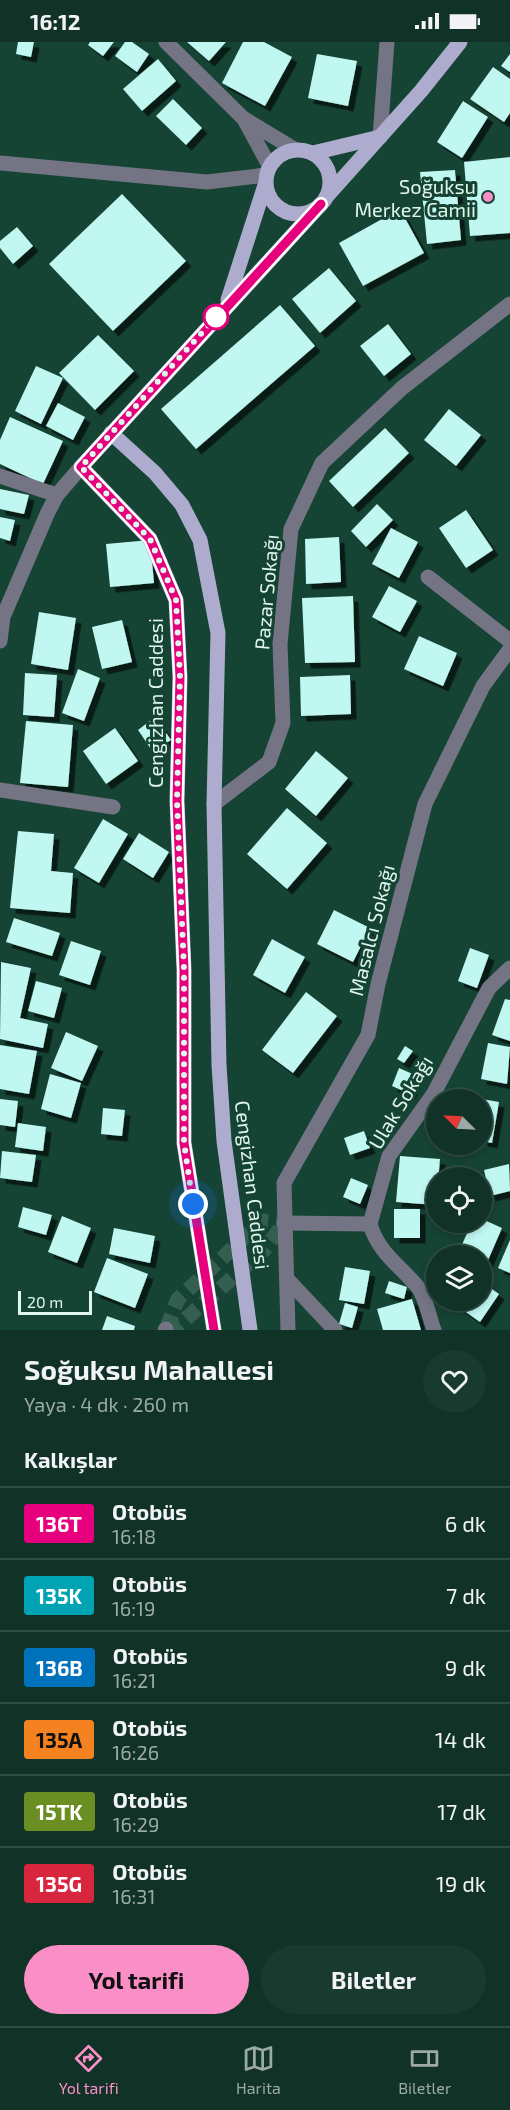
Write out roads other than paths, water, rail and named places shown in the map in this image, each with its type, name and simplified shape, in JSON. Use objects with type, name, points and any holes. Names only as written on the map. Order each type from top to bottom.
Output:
[{"type":"main road","points":[[81,467],[324,200],[460,42]]},
{"type":"main road","points":[[313,153],[380,137]]},
{"type":"main road","points":[[226,306],[267,175],[284,152],[294,149],[313,153],[321,159],[330,177],[324,200],[313,211],[292,214],[274,204],[267,175]]},
{"type":"main road","name":"Cengizhan Caddesi","points":[[111,433],[155,472],[182,505],[200,540],[218,633],[214,804],[220,1087],[224,1141],[250,1330]]},
{"type":"main road","name":"Cengizhan Caddesi","points":[[81,467],[150,539],[176,600],[180,677],[177,801],[184,970],[184,1143],[214,1330]]},
{"type":"street","points":[[166,42],[243,118],[294,149]]},
{"type":"street","points":[[380,137],[387,42]]},
{"type":"street","points":[[0,163],[207,182],[267,175],[243,118]]},
{"type":"street","name":"Pazar Sokağı","points":[[214,804],[269,762],[283,723],[280,644],[291,529],[322,462],[402,388],[510,304]]},
{"type":"street","points":[[0,641],[3,617],[57,495],[81,467]]},
{"type":"street","points":[[0,476],[57,495]]},
{"type":"street","points":[[428,577],[510,641]]},
{"type":"street","name":"Masalcı Sokağı","points":[[288,1330],[284,1183],[368,1035],[388,942],[425,804],[483,686],[510,649]]},
{"type":"street","points":[[0,790],[113,807]]},
{"type":"street","name":"Ulak Sokağı","points":[[370,1224],[389,1156],[434,1093],[489,988],[510,968]]},
{"type":"street","points":[[284,1223],[370,1224],[375,1240],[396,1267],[419,1288],[434,1330]]},
{"type":"street","points":[[288,1280],[335,1330]]},
{"type":"tunnel","points":[[166,1329],[178,1299],[262,1221],[284,1223]]},
{"type":"tunnel","points":[[166,1329],[180,1324],[265,1249],[284,1223]]},
{"type":"place","name":"Soğuksu Merkez Camii","points":[[488,197]]}]
